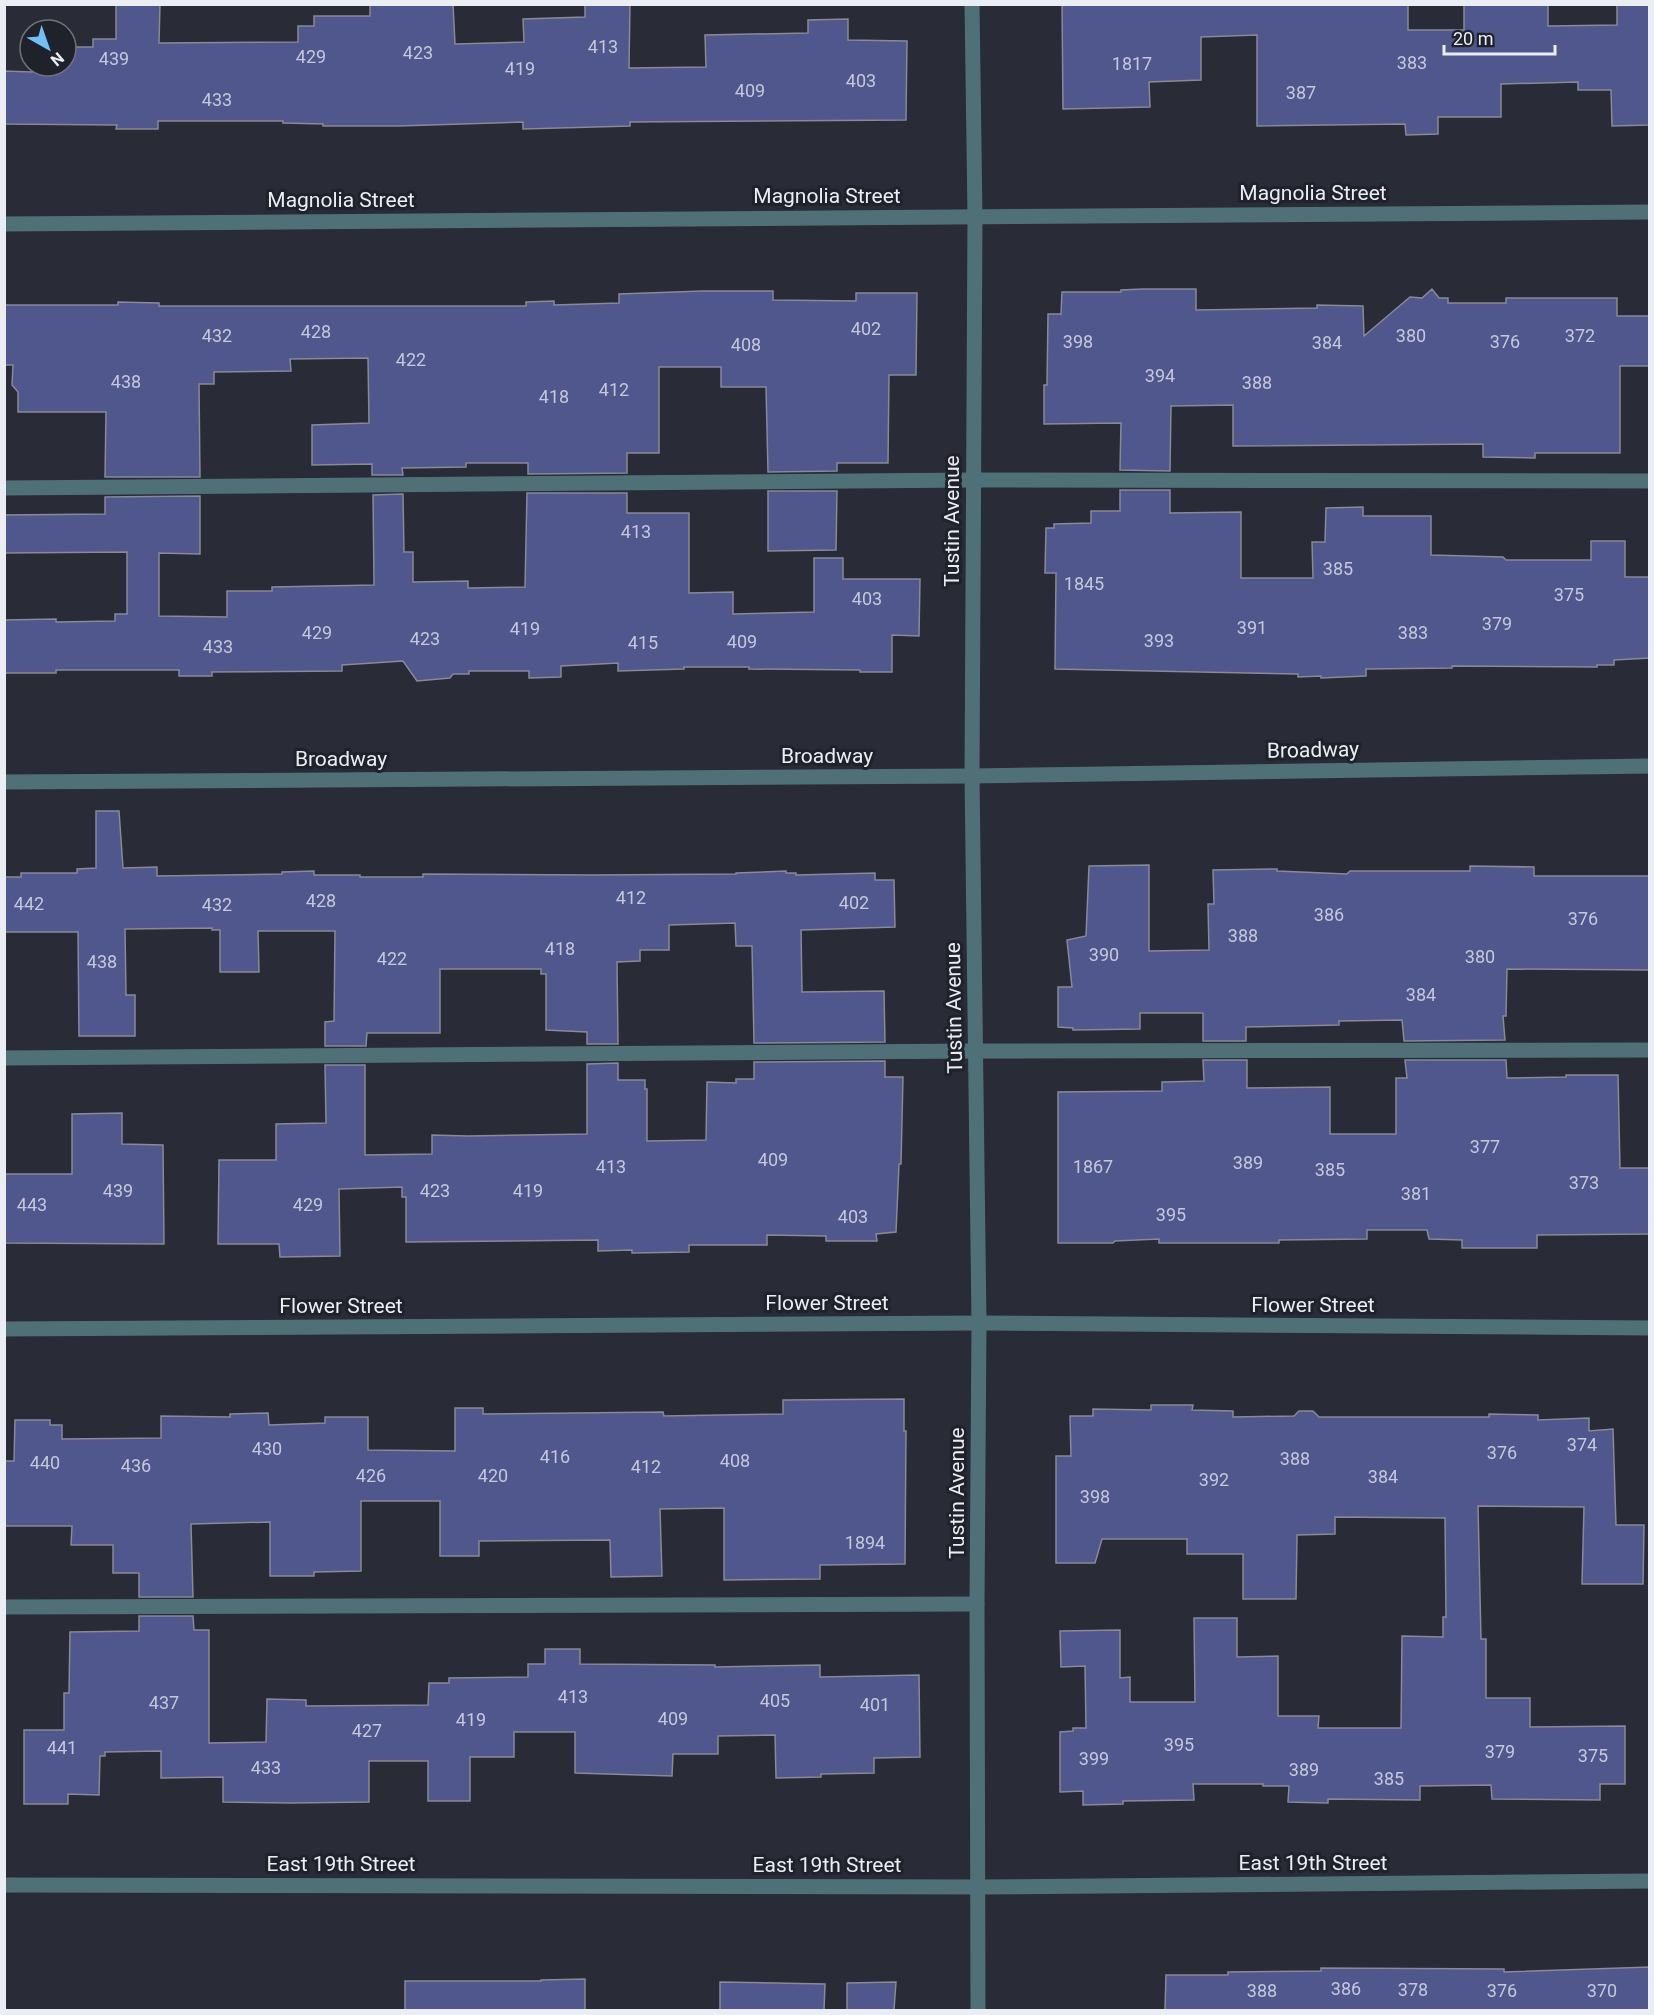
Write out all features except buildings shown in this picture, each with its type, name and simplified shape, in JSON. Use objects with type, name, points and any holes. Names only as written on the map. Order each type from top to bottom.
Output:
[{"type":"street","name":"Tustin Avenue","points":[[972,4],[975,216],[972,776],[979,1323],[978,2010]]},
{"type":"street","name":"Magnolia Street","points":[[4,224],[1650,212]]},
{"type":"street","points":[[4,488],[973,480],[1650,481]]},
{"type":"street","name":"Broadway","points":[[4,782],[972,776],[1650,766]]},
{"type":"street","points":[[4,1058],[975,1051],[1650,1050]]},
{"type":"street","name":"Flower Street","points":[[4,1329],[979,1323],[1650,1328]]},
{"type":"street","points":[[4,1607],[977,1604]]},
{"type":"street","name":"East 19th Street","points":[[4,1885],[978,1887],[1650,1881]]}]
